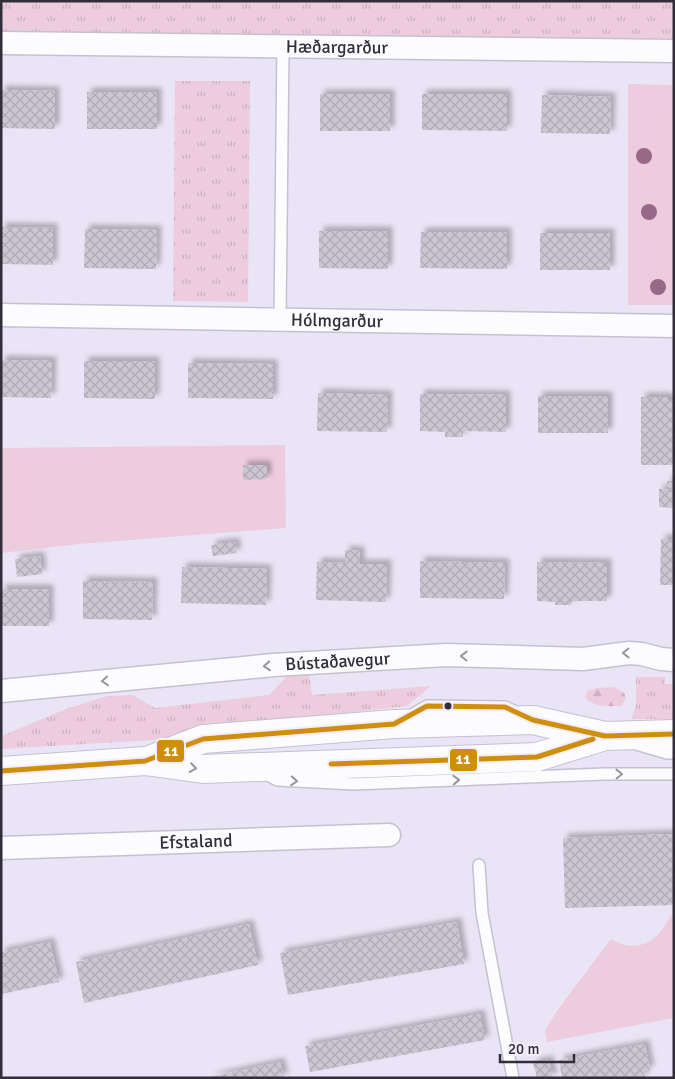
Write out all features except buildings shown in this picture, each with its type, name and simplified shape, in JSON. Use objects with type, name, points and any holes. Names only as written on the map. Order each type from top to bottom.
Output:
[{"type":"main road","points":[[1,771],[145,761],[203,769],[260,750],[394,724],[533,720],[605,736],[674,734]]},
{"type":"main road","points":[[145,761],[203,739],[260,750],[536,756],[605,736]]},
{"type":"street","name":"Hæðargarður","points":[[1,42],[674,51]]},
{"type":"street","name":"Hólmgarður","points":[[1,314],[674,326]]},
{"type":"street","name":"Bústaðavegur","points":[[1,691],[274,665],[446,655],[583,658],[629,653],[642,654],[661,660],[674,660]]},
{"type":"street","name":"Efstaland","points":[[1,848],[389,835]]},
{"type":"lane","points":[[280,319],[283,46]]},
{"type":"lane","points":[[605,736],[667,753],[674,753]]},
{"type":"lane","points":[[260,750],[277,780],[354,784],[605,774],[674,774]]},
{"type":"lane","points":[[479,865],[482,913],[514,1078]]},
{"type":"green space","points":[[1,1],[674,1],[674,39],[1,35]]},
{"type":"green space","points":[[175,81],[250,81],[248,302],[173,301]]},
{"type":"green space","points":[[628,84],[674,85],[674,305],[628,305]]},
{"type":"green space","points":[[285,445],[286,528],[79,544],[1,553],[1,448]]},
{"type":"green space","points":[[309,674],[312,695],[431,686],[407,706],[254,723],[155,740],[1,749],[1,736],[66,709],[107,696],[133,695],[155,708],[269,695],[286,677]]},
{"type":"green space","points":[[636,677],[665,677],[665,684],[674,684],[674,719],[631,719],[636,706]]},
{"type":"green space","points":[[614,687],[624,693],[626,698],[621,706],[598,705],[585,698],[587,691],[597,688]]},
{"type":"green space","points":[[670,916],[674,916],[674,1018],[547,1042],[545,1030],[559,1008],[611,939],[630,946],[646,943],[660,932]]},
{"type":"transit line","name":"11","points":[[1,771],[145,761],[203,739],[394,724],[427,706],[505,707],[533,720],[605,736],[674,734]]},
{"type":"transit line","name":"11","points":[[331,764],[537,757],[593,739]]}]
